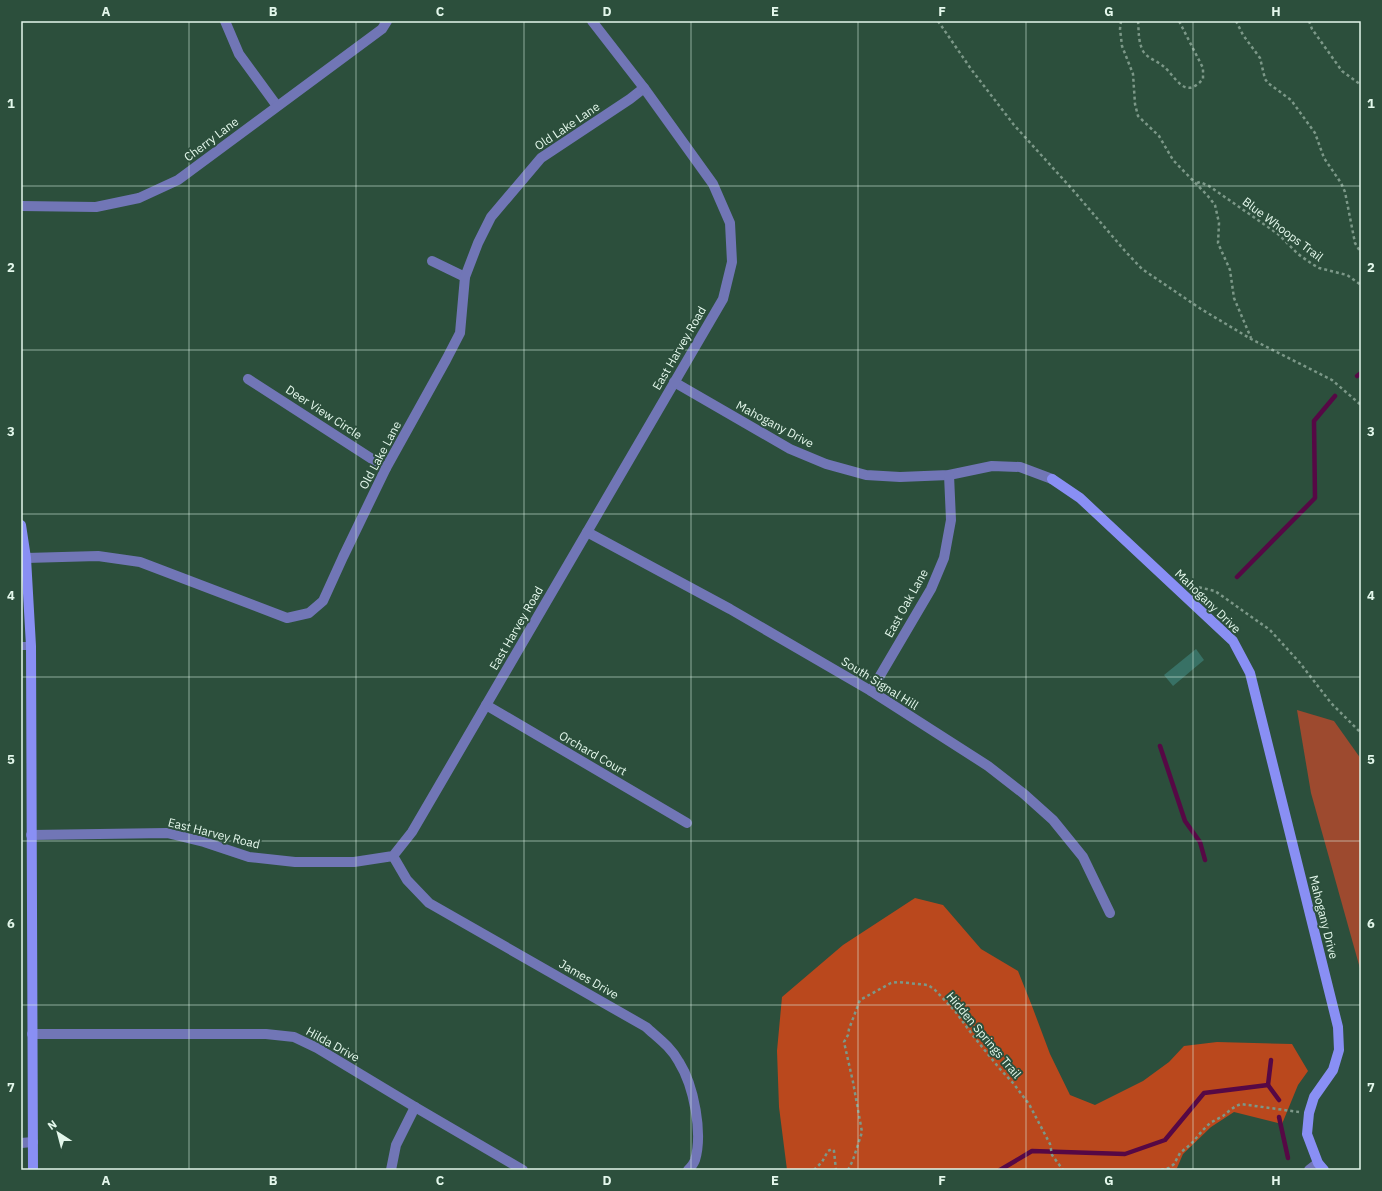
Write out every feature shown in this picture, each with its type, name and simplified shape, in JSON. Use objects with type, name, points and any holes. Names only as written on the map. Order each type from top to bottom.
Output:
[{"type":"street","points":[[226,21],[239,54],[277,106]]},
{"type":"street","name":"Cherry Lane","points":[[21,206],[96,207],[139,198],[178,180],[382,29],[386,21]]},
{"type":"street","name":"East Harvey Road","points":[[31,835],[167,833],[204,842],[250,857],[295,862],[354,862],[393,856],[412,832],[723,299],[732,262],[730,223],[713,184],[644,88],[592,21]]},
{"type":"street","name":"Old Lake Lane","points":[[26,558],[98,556],[140,562],[287,618],[309,613],[323,601],[386,468],[460,333],[465,278],[478,243],[491,216],[541,158],[630,99],[644,88]]},
{"type":"street","points":[[432,261],[465,278]]},
{"type":"street","name":"Deer View Circle","points":[[248,379],[386,468]]},
{"type":"street","name":"Mahogany Drive","points":[[674,382],[790,449],[826,464],[866,475],[900,477],[949,475],[992,466],[999,466],[1020,468],[1052,479],[1080,498],[1233,640],[1250,673],[1338,1027],[1339,1050],[1333,1070],[1314,1097],[1309,1113],[1307,1134],[1321,1166]]},
{"type":"street","name":"East Oak Lane","points":[[871,690],[932,589],[944,558],[951,520],[949,475]]},
{"type":"street","points":[[21,526],[26,558],[26,646],[31,835],[33,1170]]},
{"type":"street","name":"South Signal Hill","points":[[587,532],[730,609],[871,690],[988,766],[1024,794],[1053,820],[1083,858],[1110,913]]},
{"type":"street","name":"Orchard Court","points":[[486,705],[687,823]]},
{"type":"street","name":"James Drive","points":[[393,856],[407,880],[429,903],[646,1027],[666,1044],[680,1062],[692,1092],[699,1133],[695,1161],[688,1170]]},
{"type":"street","name":"Hilda Drive","points":[[32,1034],[266,1034],[294,1037],[317,1048],[523,1170]]},
{"type":"street","points":[[390,1170],[396,1145],[415,1107]]},
{"type":"street","points":[[21,1142],[33,1142]]},
{"type":"street","points":[[1309,1170],[1321,1166]]},
{"type":"path","points":[[938,21],[971,69],[1014,125],[1142,269],[1201,309],[1251,339],[1332,380],[1361,405]]},
{"type":"path","points":[[1121,21],[1120,29],[1122,46],[1134,74],[1135,104],[1138,116],[1159,136],[1173,160],[1212,200],[1216,208],[1219,223],[1219,246],[1230,270],[1234,298],[1251,339]]},
{"type":"path","points":[[1138,21],[1139,40],[1144,52],[1163,66],[1181,85],[1194,87],[1203,79],[1204,68],[1179,21]]},
{"type":"path","points":[[1236,21],[1243,35],[1260,58],[1268,83],[1291,100],[1315,133],[1324,158],[1341,183],[1345,192],[1355,243],[1361,253]]},
{"type":"path","points":[[1309,21],[1312,29],[1342,70],[1361,85]]},
{"type":"path","name":"Blue Whoops Trail","points":[[1196,183],[1200,182],[1209,186],[1270,227],[1298,254],[1312,264],[1324,270],[1347,276],[1361,286]]},
{"type":"path","points":[[1185,596],[1198,587],[1215,592],[1270,630],[1300,663],[1331,703],[1361,733]]},
{"type":"path","name":"Hidden Springs Trail","points":[[848,1170],[854,1160],[862,1132],[855,1089],[844,1042],[860,1000],[892,983],[898,982],[928,985],[935,990],[955,1011],[974,1037],[1029,1104],[1050,1144],[1052,1155],[1064,1170]]},
{"type":"path","points":[[1161,1170],[1169,1168],[1174,1164],[1180,1153],[1191,1144],[1210,1123],[1223,1116],[1236,1106],[1242,1104],[1309,1113]]},
{"type":"path","points":[[814,1170],[822,1162],[828,1151],[832,1149],[834,1151],[836,1170]]},
{"type":"shaded area","points":[[1297,710],[1334,721],[1361,759],[1361,972],[1311,793]]},
{"type":"shaded area","points":[[915,898],[943,905],[981,949],[1018,971],[1050,1054],[1070,1095],[1095,1105],[1143,1081],[1169,1062],[1184,1046],[1217,1042],[1292,1044],[1308,1071],[1298,1085],[1282,1124],[1234,1112],[1211,1127],[1183,1154],[1177,1168],[1172,1170],[787,1170],[779,1107],[777,1051],[782,997],[843,945]]},
{"type":"building","points":[[1196,649],[1204,660],[1173,686],[1164,675]]},
{"type":"waterway","points":[[1357,376],[1361,373]]},
{"type":"waterway","points":[[1237,577],[1315,498],[1314,421],[1335,396]]},
{"type":"waterway","points":[[1160,746],[1185,821],[1200,842],[1205,860]]},
{"type":"waterway","points":[[1268,1085],[1271,1060]]},
{"type":"waterway","points":[[1000,1170],[1032,1151],[1125,1154],[1165,1140],[1204,1093],[1268,1085],[1279,1100]]},
{"type":"waterway","points":[[1279,1117],[1288,1158]]}]
